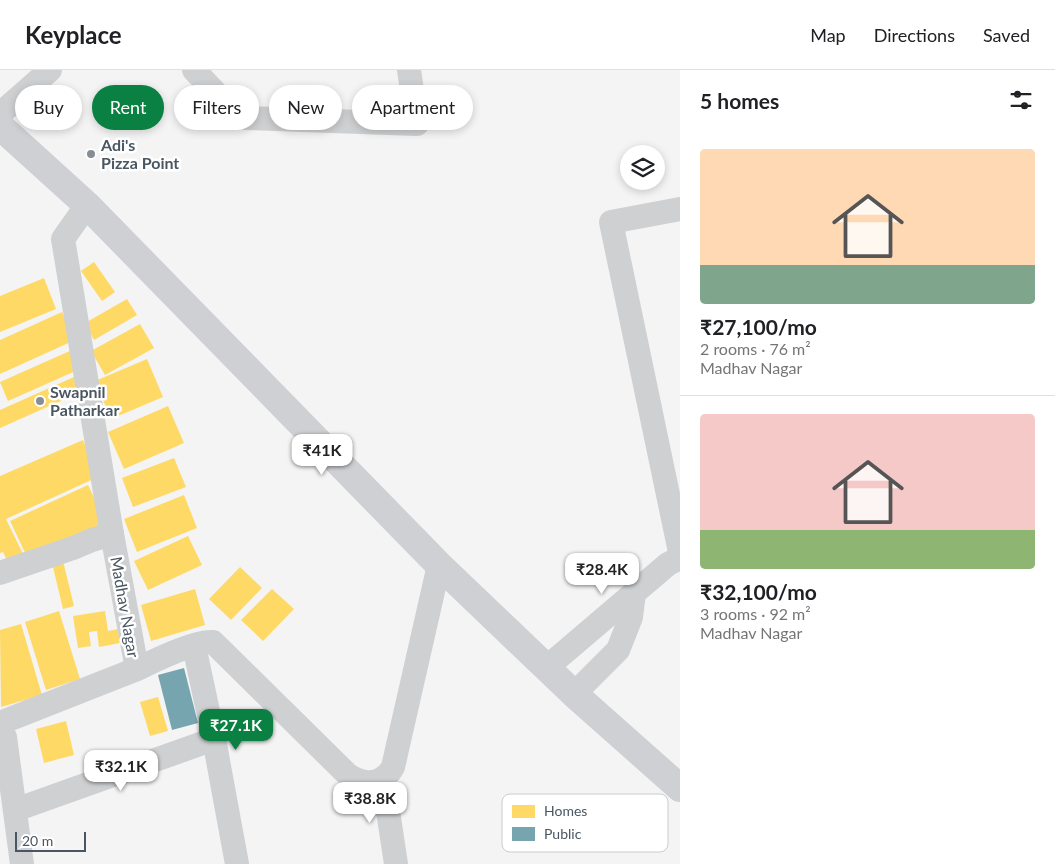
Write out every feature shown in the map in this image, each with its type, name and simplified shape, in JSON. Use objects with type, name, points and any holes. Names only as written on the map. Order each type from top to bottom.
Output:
[{"type":"main road","points":[[0,126],[87,204],[439,566],[574,694],[680,788]]},
{"type":"street","points":[[0,114],[50,70]]},
{"type":"street","points":[[194,70],[233,111],[246,118],[417,124],[409,70]]},
{"type":"street","name":"Madhav Nagar","points":[[87,204],[63,239],[136,669],[187,648],[213,642],[348,775],[356,781],[374,783],[383,778]]},
{"type":"street","points":[[680,209],[612,222],[680,552]]},
{"type":"street","points":[[0,572],[112,534]]},
{"type":"street","points":[[546,668],[668,564],[680,558]]},
{"type":"street","points":[[396,864],[383,778],[392,767],[439,566]]},
{"type":"street","points":[[574,694],[618,650],[631,617],[634,593]]},
{"type":"street","points":[[194,646],[214,739],[237,864]]},
{"type":"street","points":[[0,723],[136,669]]},
{"type":"street","points":[[0,733],[5,737],[22,864]]},
{"type":"street","points":[[15,810],[214,739]]},
{"type":"building: Homes","points":[[94,262],[115,292],[102,301],[81,271]]},
{"type":"building: Homes","points":[[44,278],[56,309],[0,332],[0,296]]},
{"type":"building: Homes","points":[[127,299],[137,315],[94,340],[85,323]]},
{"type":"building: Homes","points":[[62,312],[75,340],[0,374],[0,340]]},
{"type":"building: Homes","points":[[140,324],[154,348],[105,375],[91,351]]},
{"type":"building: Homes","points":[[72,350],[80,369],[8,401],[0,382]]},
{"type":"building: Homes","points":[[147,359],[163,397],[111,419],[95,381]]},
{"type":"building: Homes","name":"Swapnil Patharkar","points":[[74,377],[81,392],[0,428],[0,410]]},
{"type":"building: Homes","points":[[168,406],[184,443],[124,469],[108,432]]},
{"type":"building: Homes","points":[[83,440],[98,477],[6,519],[24,556],[9,564],[3,552],[0,553],[0,476]]},
{"type":"building: Homes","points":[[174,458],[186,487],[133,507],[122,478]]},
{"type":"building: Homes","points":[[88,485],[106,522],[28,559],[10,521]]},
{"type":"building: Homes","points":[[184,495],[197,528],[137,552],[124,519]]},
{"type":"building: Homes","points":[[188,536],[202,565],[148,590],[134,561]]},
{"type":"building: Homes","points":[[63,561],[74,606],[63,609],[52,563]]},
{"type":"building: Homes","points":[[240,567],[262,588],[231,620],[209,599]]},
{"type":"building: Homes","points":[[195,589],[205,625],[151,641],[141,605]]},
{"type":"building: Homes","points":[[272,589],[294,609],[263,641],[241,620]]},
{"type":"building: Homes","points":[[59,611],[80,679],[46,690],[25,622]]},
{"type":"building: Homes","points":[[105,611],[108,631],[118,629],[120,643],[99,647],[97,631],[89,632],[91,646],[78,648],[73,616]]},
{"type":"building: Homes","points":[[21,624],[42,695],[1,707],[0,630]]},
{"type":"building: Homes","points":[[158,697],[168,731],[150,736],[140,702]]},
{"type":"building: Homes","points":[[66,721],[74,755],[44,763],[36,729]]},
{"type":"building: Public","points":[[184,668],[198,723],[172,730],[158,675]]},
{"type":"place","name":"Adi's Pizza Point","points":[[91,154]]},
{"type":"place","name":"Swapnil Patharkar","points":[[40,401]]}]
